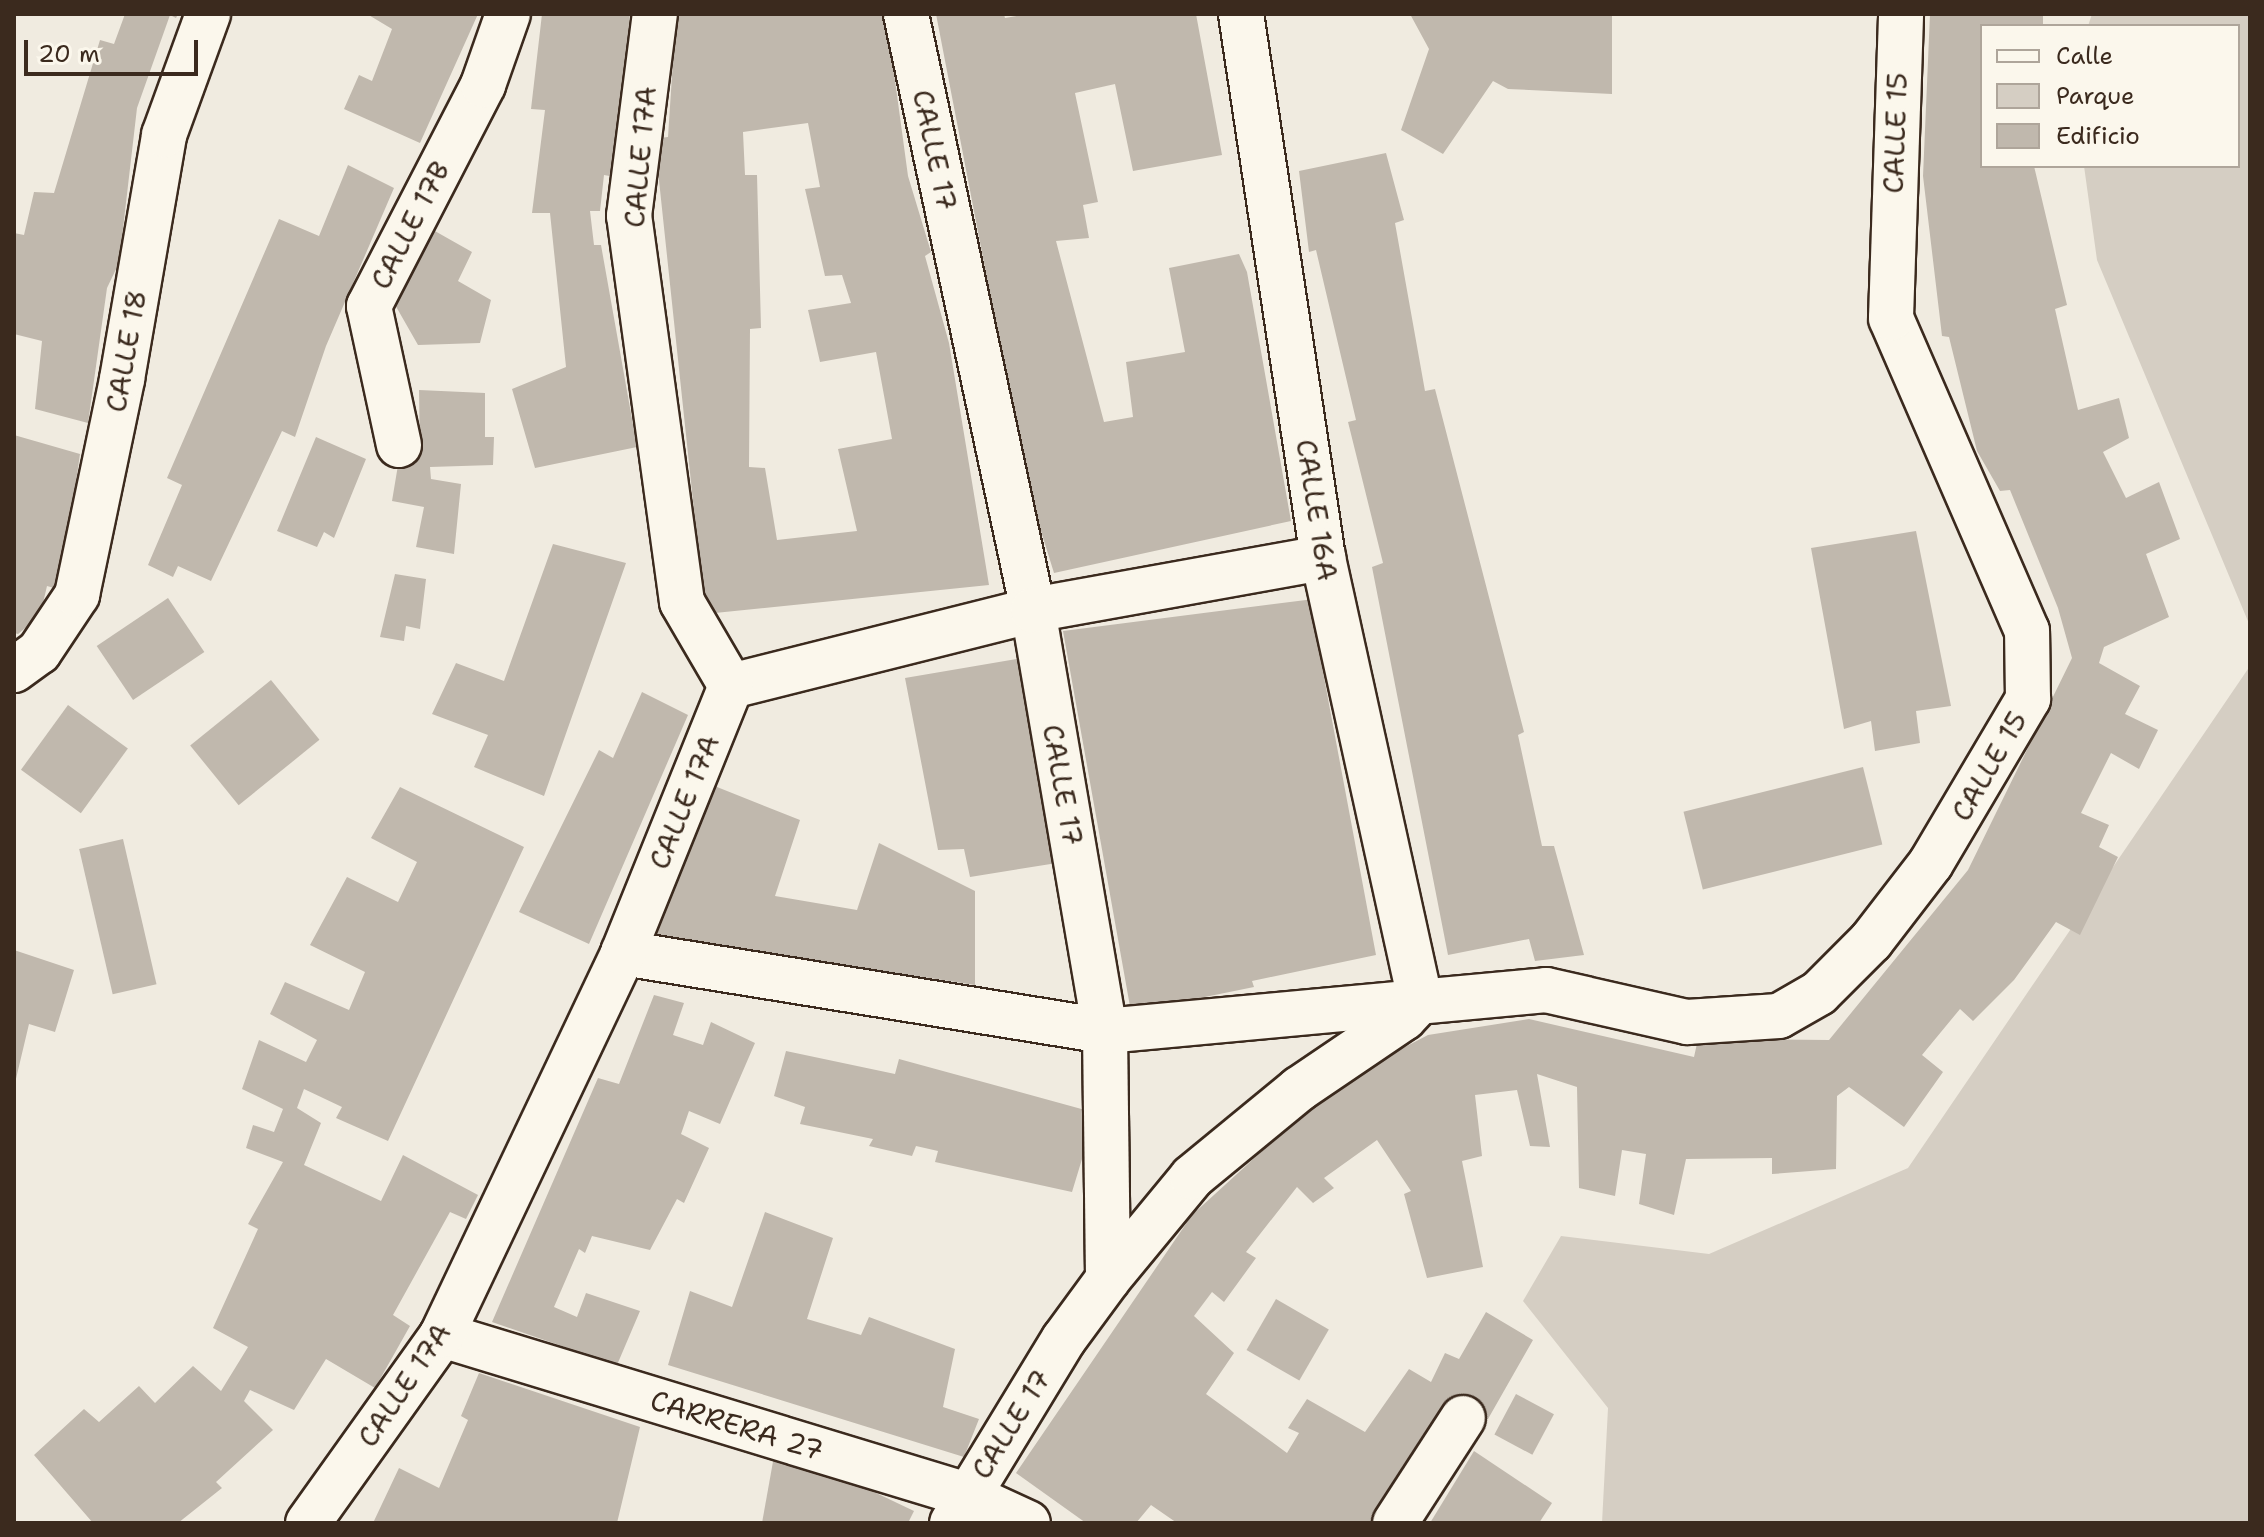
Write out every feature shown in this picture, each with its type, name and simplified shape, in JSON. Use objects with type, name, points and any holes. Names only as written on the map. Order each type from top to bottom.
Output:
[{"type":"street","name":"CALLE 18","points":[[14,670],[39,652],[77,595],[122,379],[164,135],[208,14]]},
{"type":"street","name":"CALLE 17B","points":[[399,445],[369,306],[483,85],[508,14]]},
{"type":"street","name":"CALLE 17A","points":[[308,1523],[442,1335],[623,953],[731,686],[682,602],[629,216],[655,14]]},
{"type":"street","name":"CALLE 17","points":[[906,14],[1033,610],[1105,1031],[1108,1279],[1064,1339],[960,1509]]},
{"type":"street","name":"CALLE 16A","points":[[1241,14],[1323,558],[1420,1001]]},
{"type":"street","name":"CALLE 15","points":[[623,953],[1105,1031],[1546,990],[1687,1022],[1779,1016],[1819,993],[1871,941],[1931,863],[2028,699],[2027,631],[1891,318],[1890,21]]},
{"type":"street","points":[[731,686],[1033,610],[1323,558]]},
{"type":"street","points":[[1108,1279],[1192,1177],[1299,1089],[1404,1018],[1420,1001]]},
{"type":"street","name":"CARRERA 27","points":[[442,1335],[960,1509],[1028,1523]]},
{"type":"street","points":[[1395,1523],[1463,1418]]},
{"type":"green space","points":[[2092,14],[2250,14],[2250,626],[2097,260],[2084,168],[2240,168],[2240,24],[2089,24]]},
{"type":"green space","points":[[2250,666],[2250,1523],[1602,1523],[1608,1408],[1523,1301],[1561,1236],[1709,1254],[1908,1168]]},
{"type":"building","points":[[125,14],[178,14],[176,18],[170,15],[137,108],[119,263],[107,288],[88,423],[35,409],[42,341],[14,334],[14,233],[24,235],[34,192],[54,193],[100,40],[114,44]]},
{"type":"building","points":[[367,14],[478,14],[420,143],[344,109],[359,75],[372,81],[392,29]]},
{"type":"building","points":[[542,14],[630,14],[615,177],[604,175],[600,211],[590,211],[594,245],[601,245],[637,447],[535,468],[512,389],[566,367],[550,213],[532,213],[545,110],[531,109]]},
{"type":"building","points":[[676,14],[886,14],[908,176],[931,252],[925,256],[949,343],[989,585],[705,614],[658,171],[660,138],[668,137]],"holes":[[[808,123],[820,187],[805,189],[825,276],[842,275],[851,303],[808,310],[820,362],[876,352],[892,439],[838,449],[857,531],[777,540],[765,468],[749,467],[750,329],[761,328],[757,175],[745,175],[743,132]]]},
{"type":"building","points":[[936,14],[1004,14],[1005,18],[1029,14],[1196,14],[1222,155],[1133,171],[1115,84],[1075,93],[1098,202],[1083,205],[1089,238],[1056,241],[1104,422],[1133,417],[1126,362],[1185,352],[1169,268],[1239,254],[1247,272],[1291,521],[1054,573],[1027,486]]},
{"type":"building","points":[[1410,14],[1612,14],[1612,94],[1508,89],[1493,81],[1443,154],[1401,130],[1429,49]]},
{"type":"building","points":[[1930,14],[2043,14],[2043,24],[1980,24],[1980,168],[2034,168],[2067,305],[2055,309],[2078,410],[2119,398],[2129,438],[2103,452],[2126,498],[2159,482],[2180,539],[2146,554],[2169,617],[2104,647],[2099,663],[2140,686],[2125,714],[2158,730],[2139,769],[2111,753],[2081,813],[2109,825],[2099,847],[2118,857],[2080,935],[2056,922],[2014,980],[1973,1021],[1960,1009],[1922,1055],[1943,1072],[1904,1127],[1849,1087],[1837,1096],[1836,1169],[1772,1174],[1772,1158],[1686,1159],[1674,1215],[1639,1204],[1646,1154],[1622,1150],[1615,1196],[1579,1188],[1577,1087],[1537,1074],[1550,1147],[1530,1146],[1517,1090],[1475,1095],[1482,1156],[1462,1161],[1483,1267],[1427,1278],[1404,1194],[1411,1191],[1377,1140],[1324,1178],[1334,1188],[1313,1203],[1297,1187],[1246,1252],[1256,1258],[1224,1302],[1212,1292],[1194,1316],[1234,1353],[1206,1394],[1287,1453],[1299,1433],[1288,1428],[1307,1399],[1365,1432],[1409,1369],[1431,1382],[1445,1353],[1459,1359],[1486,1312],[1533,1340],[1488,1419],[1452,1399],[1369,1523],[1177,1523],[1151,1505],[1136,1523],[1086,1523],[1016,1473],[1192,1215],[1338,1082],[1428,1035],[1529,1019],[1694,1057],[1698,1039],[1829,1040],[1968,870],[2072,658],[2058,608],[2010,490],[2000,491],[1977,451],[1949,337],[1942,336],[1923,176]]},
{"type":"building","points":[[1386,153],[1404,220],[1395,223],[1425,391],[1435,389],[1524,732],[1518,735],[1542,846],[1554,846],[1584,955],[1535,961],[1529,939],[1448,955],[1372,567],[1383,563],[1348,422],[1356,420],[1316,250],[1309,252],[1299,171]]},
{"type":"building","points":[[348,165],[394,188],[326,346],[295,437],[282,431],[211,581],[178,566],[173,577],[148,565],[182,485],[167,478],[279,219],[319,236]]},
{"type":"building","points":[[426,226],[472,252],[458,281],[491,300],[480,343],[418,345],[390,296]]},
{"type":"building","points":[[419,390],[485,393],[485,437],[494,437],[493,465],[430,467],[431,479],[461,484],[454,554],[416,547],[424,507],[392,501],[399,459],[420,458]]},
{"type":"building","points":[[14,435],[80,454],[67,544],[54,588],[47,586],[40,616],[18,634],[14,633]]},
{"type":"building","points":[[316,437],[366,459],[334,538],[324,532],[317,547],[277,531]]},
{"type":"building","points":[[1916,531],[1951,706],[1916,711],[1920,743],[1875,751],[1871,721],[1844,729],[1811,548]]},
{"type":"building","points":[[553,544],[626,563],[544,796],[474,767],[488,735],[432,714],[456,663],[504,681]]},
{"type":"building","points":[[395,574],[426,579],[420,629],[406,626],[404,641],[380,637]]},
{"type":"building","points":[[168,598],[204,652],[133,700],[97,646]]},
{"type":"building","points":[[1314,599],[1326,654],[1320,656],[1376,955],[1252,981],[1254,987],[1131,1012],[1063,631]]},
{"type":"building","points":[[1022,658],[1057,863],[970,877],[964,849],[938,850],[905,678]]},
{"type":"building","points":[[271,680],[319,740],[239,805],[190,745]]},
{"type":"building","points":[[642,692],[688,715],[589,944],[519,912],[599,750],[613,758]]},
{"type":"building","points":[[68,705],[128,748],[81,813],[21,770]]},
{"type":"building","points":[[1863,767],[1882,845],[1703,889],[1683,812]]},
{"type":"building","points":[[712,785],[800,820],[775,896],[857,910],[879,843],[975,891],[975,985],[653,936]]},
{"type":"building","points":[[400,787],[524,847],[388,1141],[336,1118],[342,1107],[304,1089],[297,1108],[321,1123],[304,1165],[381,1201],[403,1155],[478,1195],[466,1219],[450,1212],[393,1315],[410,1326],[375,1388],[326,1359],[294,1410],[250,1390],[244,1401],[273,1430],[216,1482],[222,1488],[178,1523],[93,1523],[34,1455],[84,1409],[99,1422],[139,1386],[155,1403],[193,1366],[221,1391],[248,1347],[213,1328],[258,1229],[248,1224],[283,1162],[246,1148],[253,1125],[274,1132],[283,1109],[242,1089],[259,1040],[306,1062],[317,1040],[270,1014],[285,982],[349,1010],[365,972],[310,945],[347,877],[398,902],[417,862],[371,838]]},
{"type":"building","points":[[123,839],[157,984],[113,994],[79,849]]},
{"type":"building","points":[[14,950],[74,970],[55,1032],[29,1024],[15,1083]]},
{"type":"building","points":[[654,995],[684,1003],[673,1035],[703,1045],[711,1022],[755,1043],[720,1124],[689,1111],[681,1134],[709,1148],[684,1203],[677,1199],[650,1250],[592,1236],[585,1253],[579,1249],[554,1307],[577,1317],[586,1293],[640,1311],[617,1365],[492,1322],[598,1078],[619,1084]]},
{"type":"building","points":[[786,1051],[895,1074],[899,1059],[1096,1113],[1072,1192],[935,1162],[938,1151],[916,1146],[912,1156],[869,1146],[873,1139],[800,1124],[805,1107],[774,1096]]},
{"type":"building","points":[[765,1212],[833,1238],[807,1319],[861,1335],[869,1317],[955,1349],[943,1407],[979,1419],[964,1457],[668,1365],[690,1291],[732,1307]]},
{"type":"building","points":[[1276,1299],[1329,1330],[1299,1381],[1246,1350]]},
{"type":"building","points":[[479,1373],[640,1427],[617,1523],[373,1523],[399,1468],[439,1488],[468,1420],[461,1416]]},
{"type":"building","points":[[1516,1394],[1554,1414],[1532,1455],[1494,1435]]},
{"type":"building","points":[[1474,1451],[1552,1503],[1539,1523],[1430,1523]]},
{"type":"building","points":[[774,1456],[832,1472],[914,1511],[908,1523],[762,1523]]}]
